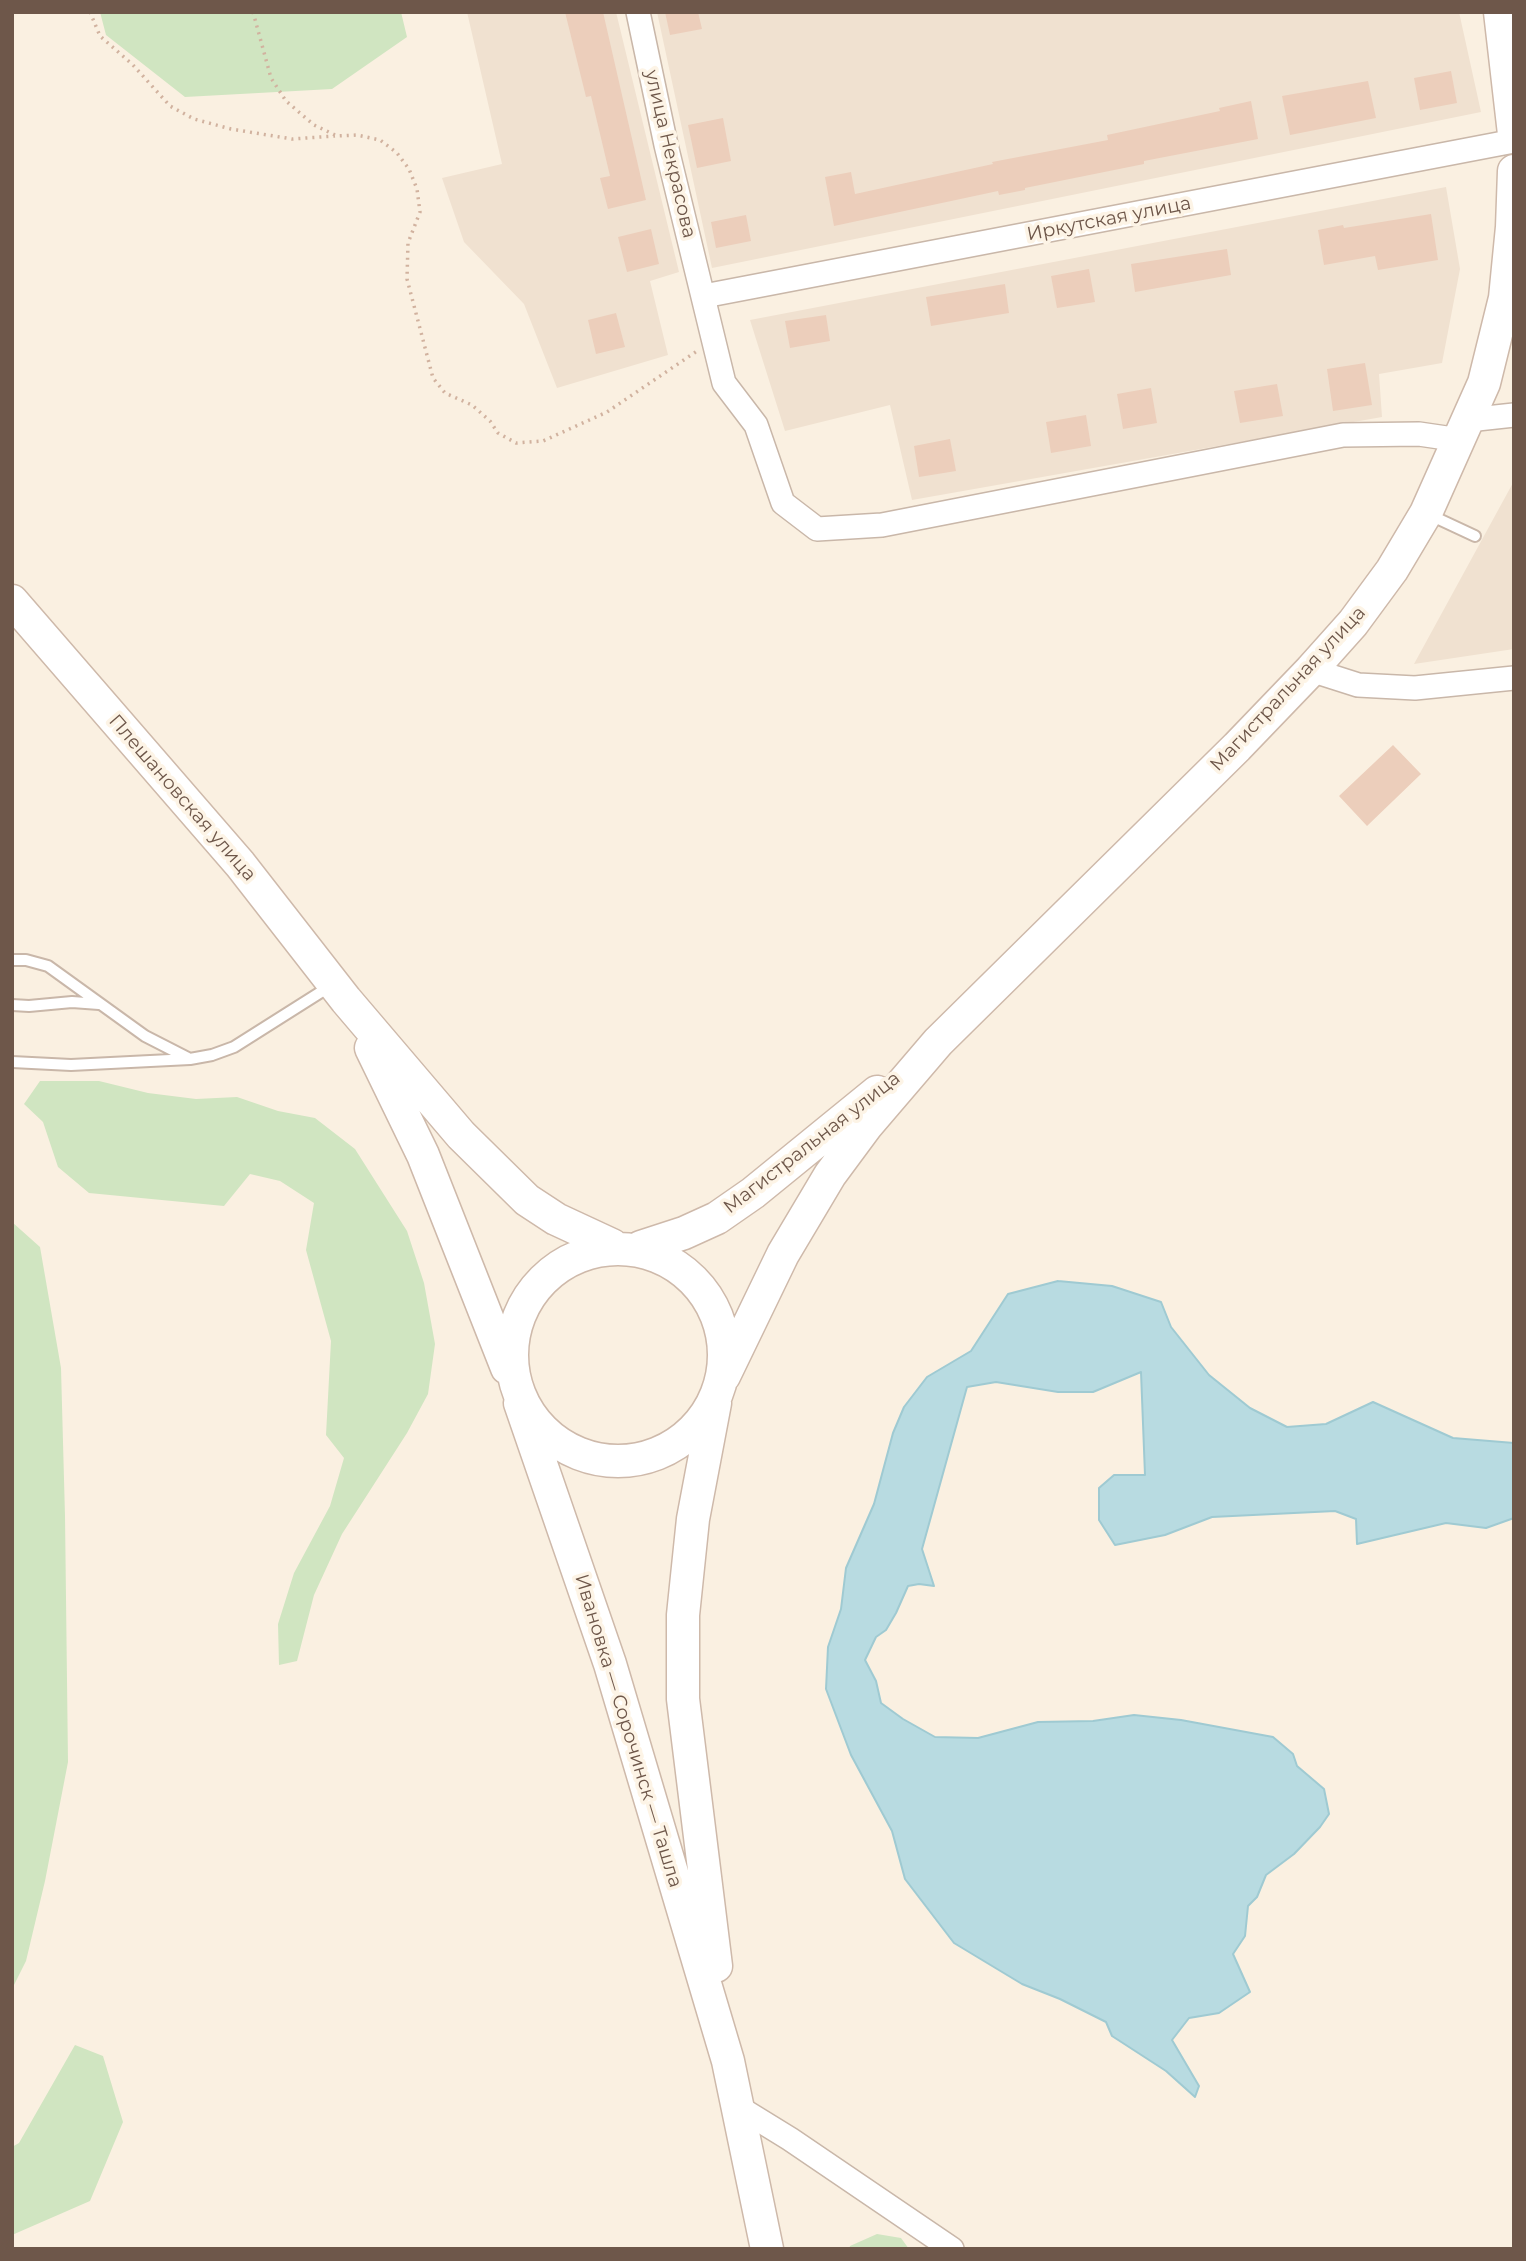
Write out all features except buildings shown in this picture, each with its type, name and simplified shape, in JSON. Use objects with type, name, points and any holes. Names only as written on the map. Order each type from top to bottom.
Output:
[{"type":"main road","points":[[1500,12],[1514,134]]},
{"type":"main road","name":"Магистральная улица","points":[[720,1389],[783,1254],[830,1175],[867,1125],[938,1042],[1237,747],[1311,670],[1353,623],[1392,570],[1426,513],[1484,383],[1505,298],[1514,171]]},
{"type":"main road","name":"Плешановская улица","points":[[12,601],[240,864],[340,992]]},
{"type":"main road","points":[[340,992],[461,1135],[527,1200],[556,1219],[627,1246]]},
{"type":"main road","points":[[340,992],[423,1155],[516,1391],[541,1428],[564,1447],[589,1458],[617,1462],[646,1458],[670,1447],[694,1428],[720,1389]]},
{"type":"main road","name":"Магистральная улица","points":[[627,1246],[684,1233],[717,1218],[752,1193],[938,1042]]},
{"type":"main road","name":"Ивановка — Сорочинск — Ташла","points":[[728,2061],[683,1699],[683,1615],[693,1519],[720,1389],[724,1342],[716,1317],[704,1294],[686,1274],[665,1258],[627,1246],[583,1254],[557,1269],[534,1290],[519,1315],[511,1343],[516,1391],[610,1664],[728,2061],[767,2249]]},
{"type":"street","name":"улица Некрасова","points":[[638,12],[666,145],[724,383],[756,425],[783,503],[817,530],[882,525],[1343,435],[1419,434],[1464,430],[1514,415]]},
{"type":"street","name":"Иркутская улица","points":[[704,296],[1514,141]]},
{"type":"street","points":[[1311,670],[1358,685],[1415,688],[1514,678]]},
{"type":"street","points":[[738,2107],[952,2249]]},
{"type":"lane","points":[[1426,513],[1475,536]]},
{"type":"lane","points":[[12,960],[26,960],[48,966],[145,1036],[190,1059]]},
{"type":"lane","points":[[12,1062],[71,1065],[190,1059],[212,1055],[234,1047],[340,992]]},
{"type":"lane","points":[[12,1005],[72,1002],[99,1004]]},
{"type":"path","points":[[90,12],[100,36],[132,65],[170,106],[194,119],[231,129],[292,139],[358,135],[380,140],[397,153],[409,169],[417,189],[420,212],[408,243],[407,279],[433,378],[445,393],[472,405],[490,421],[498,433],[516,443],[543,441],[607,412],[713,340]]},
{"type":"path","points":[[253,12],[271,78],[286,101],[314,125],[337,136]]},
{"type":"shaded area","points":[[467,12],[616,12],[679,272],[650,281],[668,355],[557,388],[524,304],[464,242],[442,178],[502,164]]},
{"type":"shaded area","points":[[657,12],[1459,12],[1481,112],[712,268]]},
{"type":"shaded area","points":[[1446,187],[1460,269],[1442,363],[1379,374],[1382,417],[912,500],[890,405],[785,431],[750,320]]},
{"type":"shaded area","points":[[1514,481],[1514,649],[1414,664]]},
{"type":"green space","points":[[100,12],[401,12],[407,37],[332,89],[185,97],[106,35]]},
{"type":"green space","points":[[40,1081],[99,1081],[148,1093],[196,1099],[237,1097],[278,1111],[315,1118],[355,1149],[407,1231],[424,1283],[435,1344],[428,1394],[407,1433],[342,1534],[314,1595],[297,1661],[279,1665],[278,1624],[294,1573],[330,1506],[344,1458],[326,1435],[331,1341],[306,1250],[314,1203],[280,1181],[250,1174],[224,1206],[89,1193],[58,1167],[43,1122],[24,1104]]},
{"type":"green space","points":[[12,1222],[40,1247],[61,1368],[68,1762],[26,1961],[12,1989]]},
{"type":"green space","points":[[75,2045],[103,2056],[123,2122],[90,2201],[12,2235],[12,2147],[19,2143]]},
{"type":"green space","points":[[877,2234],[901,2238],[909,2249],[849,2249],[850,2246]]},
{"type":"water","points":[[1058,1281],[1112,1286],[1161,1302],[1171,1327],[1209,1375],[1250,1408],[1287,1427],[1326,1424],[1373,1402],[1453,1438],[1514,1443],[1514,1518],[1486,1528],[1446,1523],[1357,1544],[1356,1519],[1335,1511],[1212,1517],[1165,1535],[1115,1545],[1099,1520],[1099,1488],[1114,1475],[1145,1475],[1141,1372],[1093,1392],[1058,1392],[996,1382],[967,1387],[922,1549],[934,1586],[908,1586],[896,1613],[886,1630],[876,1637],[865,1660],[876,1681],[881,1703],[935,1737],[978,1738],[1038,1722],[1093,1721],[1134,1715],[1181,1720],[1273,1737],[1293,1754],[1297,1766],[1324,1789],[1329,1814],[1294,1854],[1266,1875],[1257,1897],[1248,1906],[1245,1936],[1233,1954],[1250,1992],[1219,2013],[1189,2018],[1172,2040],[1199,2086],[1195,2097],[1166,2071],[1112,2036],[1106,2022],[1022,1984],[954,1943],[905,1879],[892,1831],[851,1755],[826,1689],[828,1647],[841,1609],[846,1568],[874,1504],[893,1433],[904,1407],[927,1377],[971,1351],[1008,1294]]}]
